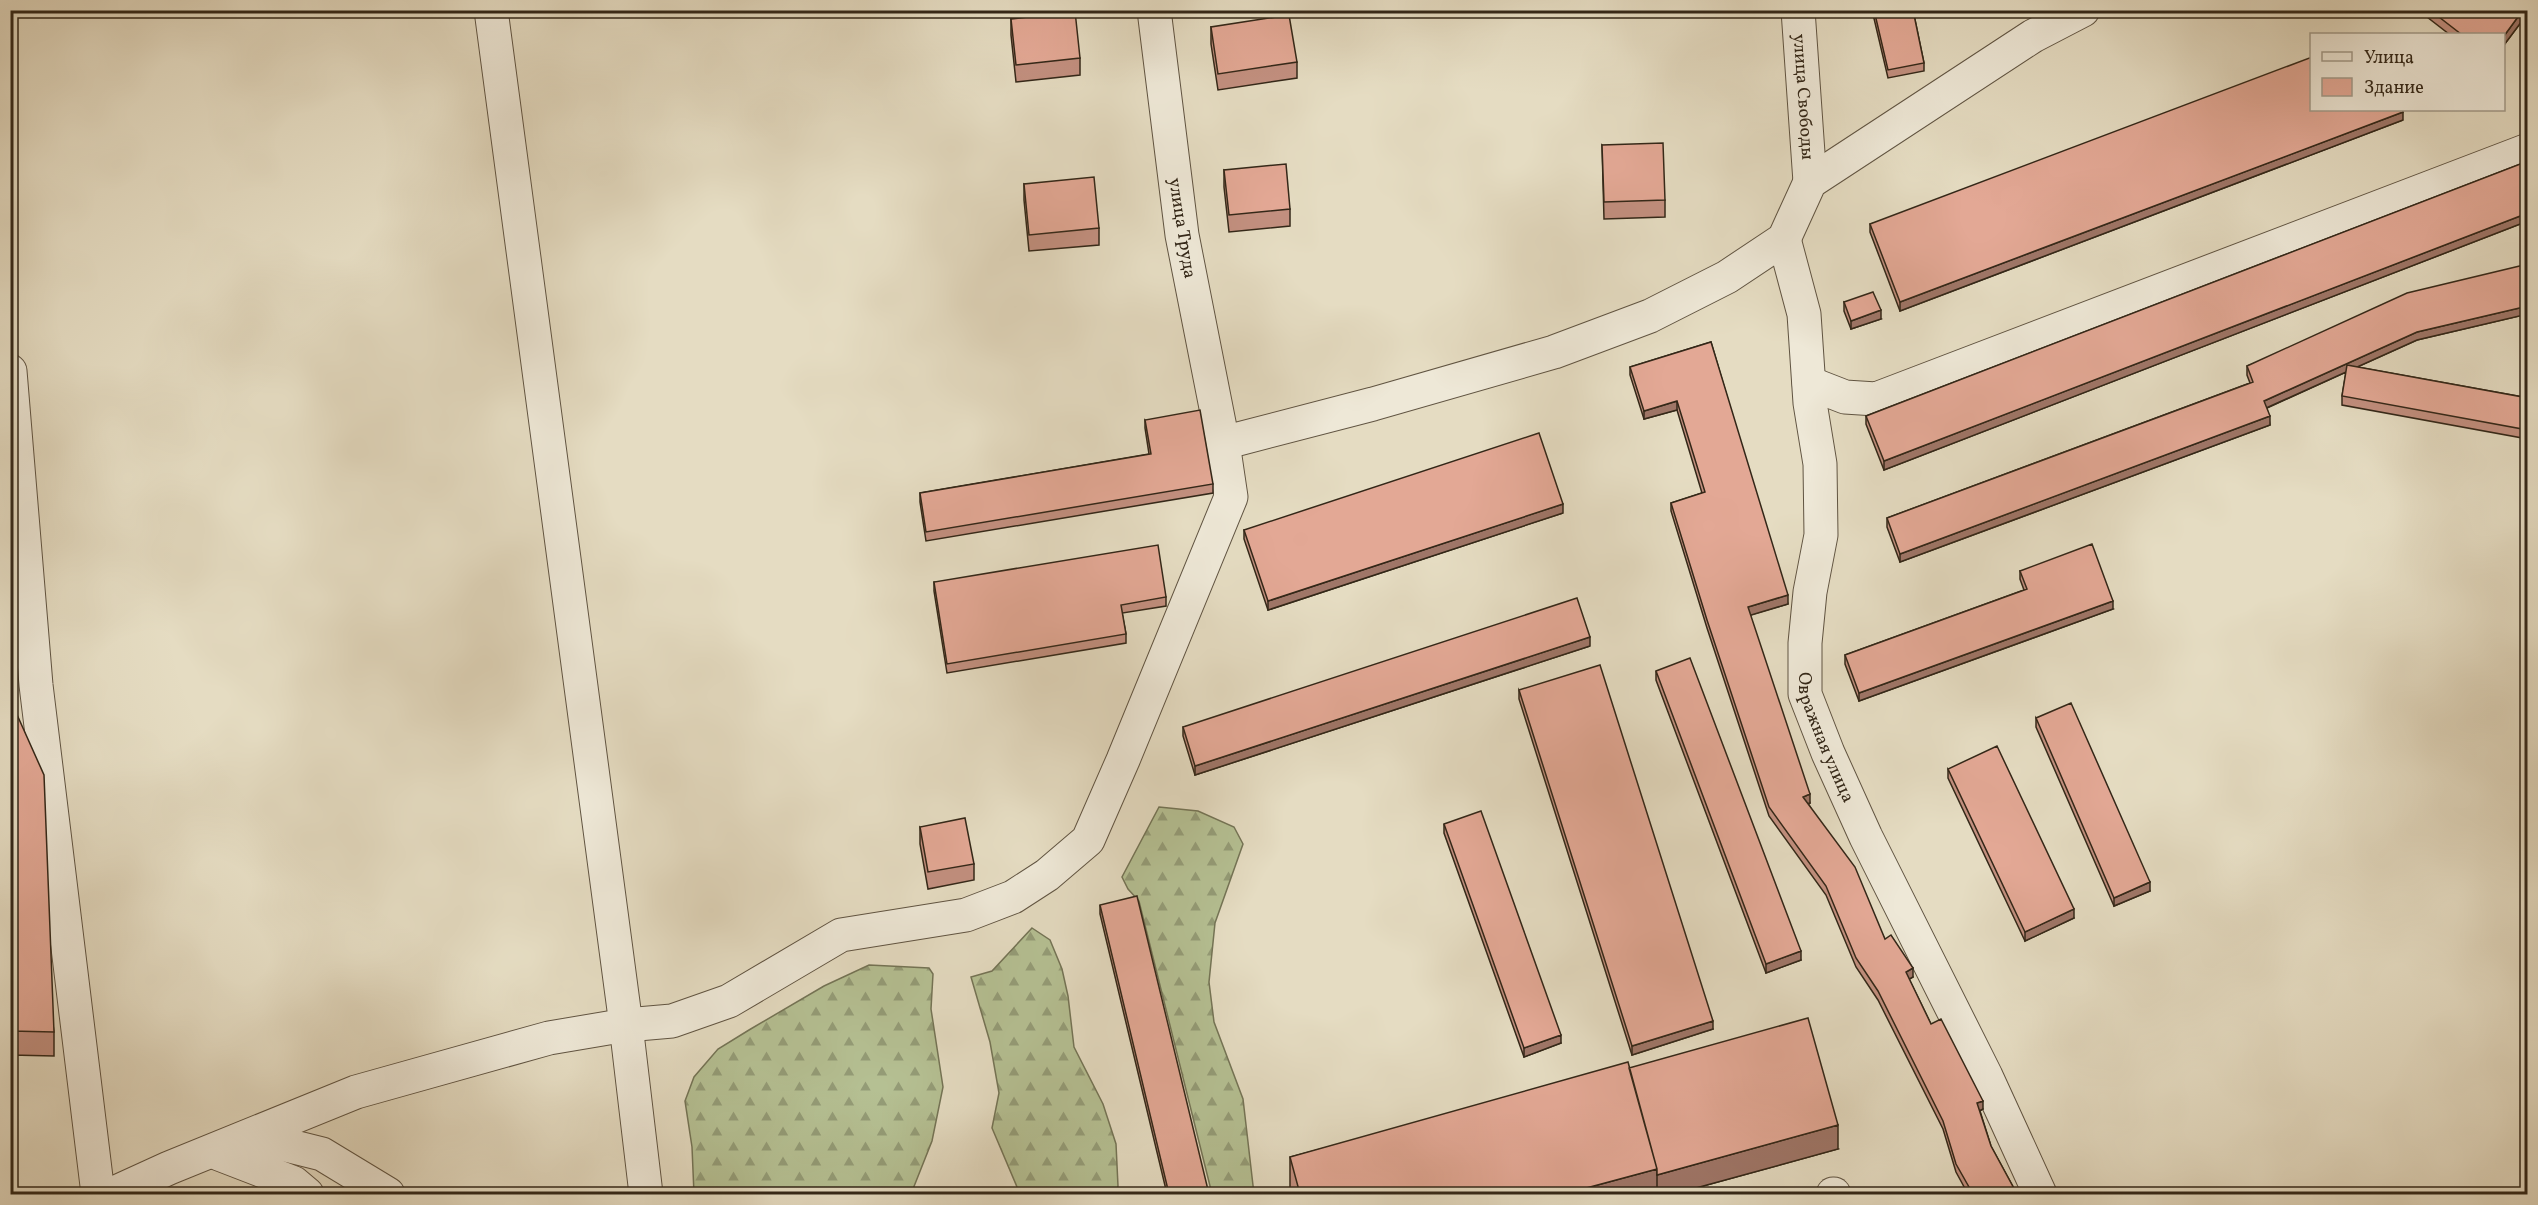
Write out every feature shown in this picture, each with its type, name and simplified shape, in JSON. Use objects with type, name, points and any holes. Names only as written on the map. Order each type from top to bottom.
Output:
[{"type":"street","points":[[490,10],[626,1025],[646,1194]]},
{"type":"street","name":"улица Труда","points":[[112,1194],[356,1092],[549,1038],[626,1025],[672,1022],[729,1001],[841,935],[966,915],[1013,897],[1047,875],[1088,840],[1231,497],[1223,443],[1182,235],[1154,10]]},
{"type":"street","name":"улица Свободы","points":[[1798,10],[1810,182]]},
{"type":"street","points":[[1223,443],[1373,404],[1554,352],[1650,316],[1726,277],[1784,239],[1810,182],[2033,36],[2083,10]]},
{"type":"street","points":[[1809,383],[1845,396],[1876,399],[2528,150]]},
{"type":"street","name":"Овражная улица","points":[[1784,239],[1804,314],[1809,383],[1820,464],[1821,535],[1809,602],[1805,643],[1805,694],[1828,753],[1866,837],[1986,1076],[2040,1194]]},
{"type":"street","points":[[10,371],[16,508],[98,1194]]},
{"type":"street","points":[[211,1151],[274,1161],[324,1179],[372,1191]]},
{"type":"street","points":[[211,1151],[259,1183],[271,1194]]},
{"type":"street","points":[[211,1151],[294,1183],[307,1194]]},
{"type":"green space","points":[[1159,807],[1198,811],[1234,827],[1243,844],[1215,923],[1209,982],[1214,1022],[1243,1099],[1254,1194],[1212,1194],[1139,901],[1128,889],[1122,877]]},
{"type":"green space","points":[[1032,928],[1050,940],[1062,969],[1068,996],[1074,1047],[1103,1104],[1116,1144],[1118,1186],[1116,1194],[1020,1194],[992,1128],[999,1093],[990,1042],[971,977],[992,971]]},
{"type":"green space","points":[[869,965],[929,968],[933,974],[931,1009],[943,1087],[932,1141],[911,1194],[694,1194],[692,1147],[685,1101],[694,1077],[718,1049],[824,986]]},
{"type":"building","points":[[1874,10],[1913,10],[1924,63],[1888,70]]},
{"type":"building","points":[[2430,10],[2523,10],[2505,35],[2460,33]]},
{"type":"building","points":[[1075,11],[1080,58],[1016,65],[1011,19]]},
{"type":"building","points":[[1289,15],[1297,62],[1218,74],[1211,27]]},
{"type":"building","points":[[2310,58],[2310,111],[2403,112],[1900,302],[1870,224]]},
{"type":"building","points":[[1663,143],[1665,200],[1604,202],[1602,145]]},
{"type":"building","points":[[2528,161],[2528,213],[1884,461],[1866,416]]},
{"type":"building","points":[[1286,164],[1290,209],[1229,215],[1224,170]]},
{"type":"building","points":[[1094,177],[1099,228],[1029,235],[1024,184]]},
{"type":"building","points":[[2528,264],[2528,306],[2417,332],[2264,401],[2270,416],[1900,554],[1887,518],[2253,382],[2247,366],[2407,293]]},
{"type":"building","points":[[1873,292],[1881,310],[1851,321],[1844,302]]},
{"type":"building","points":[[1711,342],[1788,595],[1748,607],[1810,794],[1803,797],[1855,867],[1885,939],[1891,935],[1913,968],[1906,972],[1931,1024],[1941,1019],[1983,1101],[1977,1103],[1991,1146],[2017,1194],[1973,1194],[1956,1164],[1943,1121],[1878,991],[1856,958],[1826,886],[1769,807],[1671,503],[1705,492],[1677,401],[1644,411],[1630,367]]},
{"type":"building","points":[[2347,365],[2528,398],[2528,430],[2342,396]]},
{"type":"building","points":[[1200,410],[1213,484],[926,532],[920,493],[1151,454],[1145,420]]},
{"type":"building","points":[[1539,433],[1563,504],[1268,601],[1244,530]]},
{"type":"building","points":[[2092,544],[2113,601],[1859,693],[1845,655],[2027,589],[2020,571]]},
{"type":"building","points":[[1158,545],[1166,597],[1121,605],[1126,634],[947,664],[934,582]]},
{"type":"building","points":[[1577,598],[1590,637],[1195,766],[1183,727]]},
{"type":"building","points":[[1690,658],[1801,951],[1766,964],[1656,671]]},
{"type":"building","points":[[1600,665],[1713,1021],[1632,1046],[1519,690]]},
{"type":"building","points":[[10,699],[44,775],[54,1032],[11,1031]]},
{"type":"building","points":[[2071,703],[2150,882],[2114,898],[2036,718]]},
{"type":"building","points":[[1997,746],[2074,909],[2025,932],[1948,769]]},
{"type":"building","points":[[1481,811],[1561,1035],[1524,1048],[1444,824]]},
{"type":"building","points":[[965,818],[974,864],[928,872],[920,827]]},
{"type":"building","points":[[1137,896],[1209,1194],[1169,1194],[1100,905]]},
{"type":"building","points":[[1808,1018],[1838,1125],[1657,1175],[1629,1068]]},
{"type":"building","points":[[1628,1062],[1657,1169],[1564,1194],[1300,1194],[1290,1157]]}]
